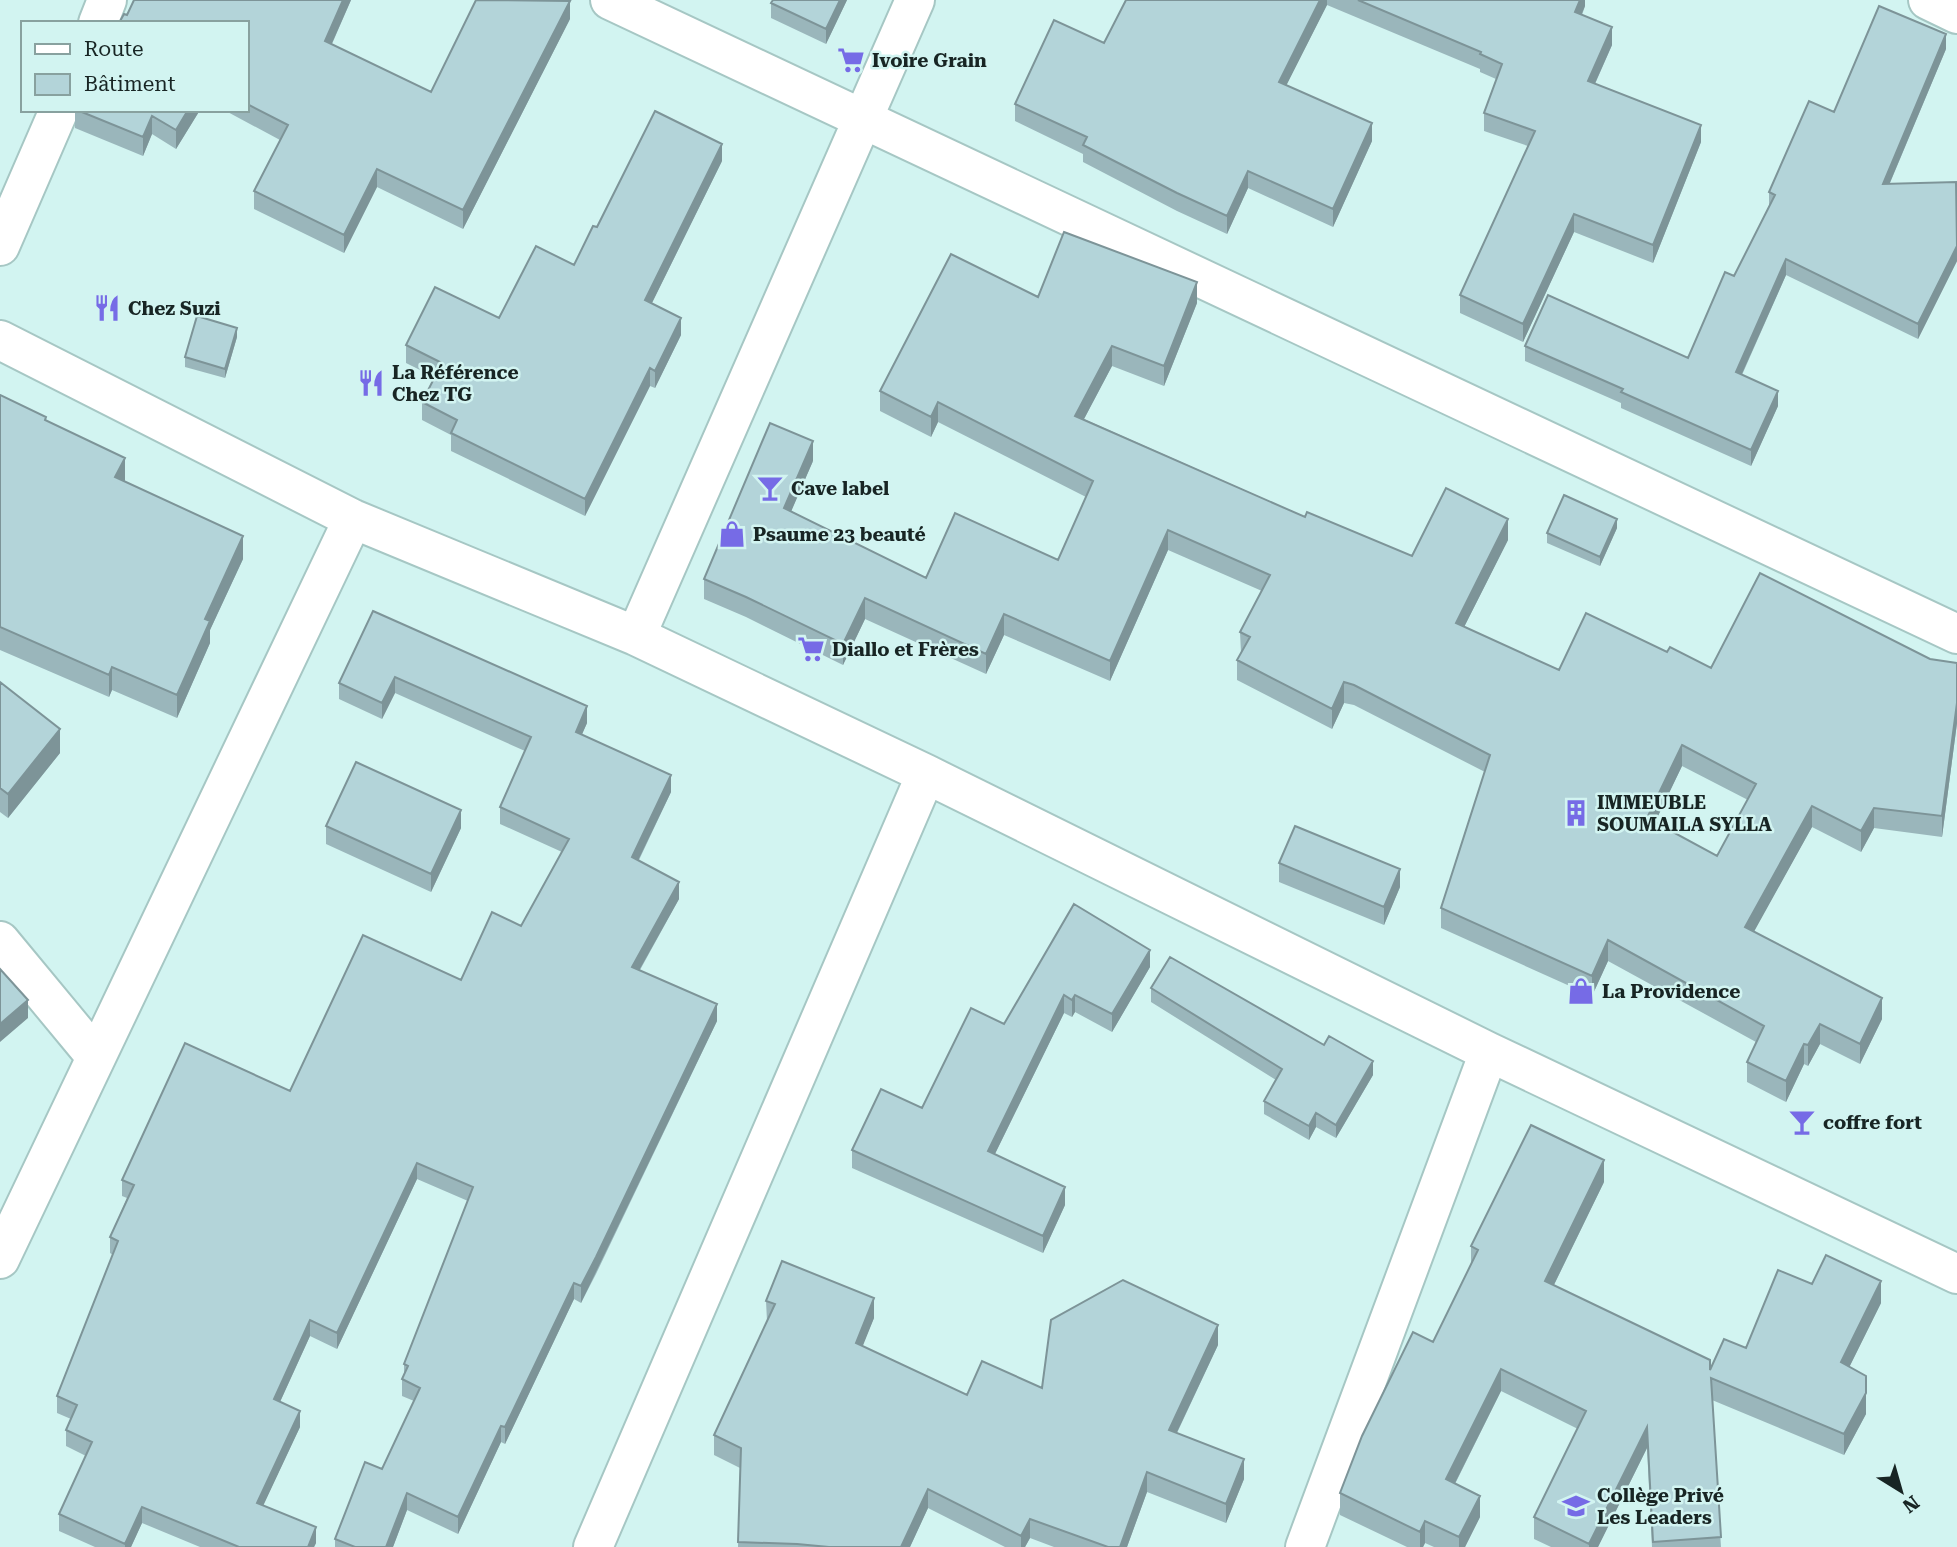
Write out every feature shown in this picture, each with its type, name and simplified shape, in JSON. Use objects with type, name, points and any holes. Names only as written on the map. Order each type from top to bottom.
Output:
[{"type":"street","points":[[98,21],[107,0]]},
{"type":"street","points":[[610,0],[1957,634]]},
{"type":"street","points":[[636,636],[915,0]]},
{"type":"street","points":[[1928,0],[1957,14]]},
{"type":"street","points":[[0,246],[58,112]]},
{"type":"street","points":[[0,340],[352,519],[636,636],[926,774],[1489,1052],[1957,1274]]},
{"type":"street","points":[[0,1259],[352,519]]},
{"type":"street","points":[[593,1547],[926,774]]},
{"type":"street","points":[[0,941],[96,1057]]},
{"type":"street","points":[[1305,1547],[1489,1052]]},
{"type":"building","points":[[134,0],[343,0],[325,41],[431,92],[476,0],[570,1],[463,210],[377,169],[344,235],[254,191],[288,125],[248,105],[248,21],[120,21],[124,14],[127,15]]},
{"type":"building","points":[[773,0],[840,0],[826,29],[771,3]]},
{"type":"building","points":[[1126,0],[1320,0],[1279,82],[1372,123],[1333,209],[1248,171],[1227,216],[1083,145],[1087,137],[1015,104],[1054,20],[1104,43]]},
{"type":"building","points":[[1358,0],[1580,0],[1575,12],[1612,27],[1588,81],[1701,125],[1653,245],[1574,214],[1523,324],[1460,295],[1535,131],[1484,113],[1502,64],[1480,54],[1481,52]]},
{"type":"building","points":[[1879,6],[1946,34],[1883,184],[1956,182],[1957,246],[1918,324],[1786,259],[1736,372],[1778,391],[1751,450],[1525,346],[1548,295],[1688,358],[1725,272],[1734,276],[1775,195],[1769,192],[1809,101],[1834,112]]},
{"type":"building","points":[[655,111],[722,144],[645,300],[681,318],[655,371],[650,368],[585,499],[451,433],[457,420],[422,402],[442,363],[406,345],[435,287],[499,318],[536,246],[574,265],[593,226],[597,227]]},
{"type":"building","points":[[82,112],[187,112],[176,130],[152,116],[143,137]]},
{"type":"building","points":[[1064,232],[1197,282],[1164,366],[1112,346],[1075,416],[1305,517],[1307,512],[1412,556],[1446,488],[1508,519],[1456,623],[1559,670],[1586,613],[1667,652],[1670,647],[1711,668],[1760,573],[1930,659],[1957,663],[1957,703],[1942,816],[1874,808],[1861,831],[1812,806],[1745,927],[1882,998],[1860,1044],[1820,1024],[1808,1045],[1804,1044],[1786,1081],[1747,1062],[1764,1026],[1608,940],[1592,976],[1441,908],[1490,755],[1354,685],[1344,682],[1332,709],[1237,660],[1250,637],[1240,632],[1270,575],[1168,530],[1110,661],[1004,614],[986,654],[865,598],[843,644],[704,579],[770,423],[813,441],[784,508],[926,578],[955,513],[1058,560],[1093,481],[938,402],[931,417],[880,391],[951,254],[1038,297]],"holes":[[[1682,745],[1756,784],[1717,856],[1647,818]]]},
{"type":"building","points":[[197,316],[237,328],[225,369],[185,357]]},
{"type":"building","points":[[0,395],[125,458],[115,477],[243,536],[205,619],[210,621],[177,695],[112,667],[109,675],[0,627]]},
{"type":"building","points":[[1564,495],[1617,519],[1600,557],[1547,533]]},
{"type":"building","points":[[373,611],[587,706],[576,732],[671,775],[632,857],[679,882],[632,967],[717,1004],[596,1257],[581,1286],[574,1283],[505,1427],[501,1426],[458,1517],[407,1493],[386,1547],[355,1547],[335,1539],[365,1462],[382,1469],[420,1388],[402,1379],[408,1366],[404,1364],[473,1187],[417,1163],[337,1333],[310,1320],[274,1399],[300,1411],[257,1503],[316,1527],[308,1547],[239,1547],[142,1507],[125,1544],[59,1514],[92,1442],[66,1430],[77,1405],[57,1396],[118,1241],[110,1237],[134,1185],[122,1180],[185,1043],[290,1091],[363,935],[461,980],[492,912],[521,926],[569,839],[500,807],[531,737],[395,677],[382,703],[339,683]]},
{"type":"building","points":[[0,682],[60,729],[8,794],[0,788]]},
{"type":"building","points":[[356,762],[461,810],[431,874],[326,826]]},
{"type":"building","points":[[1295,826],[1400,869],[1384,907],[1279,863]]},
{"type":"building","points":[[1074,904],[1150,950],[1112,1014],[1075,995],[1072,1000],[1064,995],[988,1151],[1065,1187],[1043,1236],[852,1150],[881,1089],[922,1108],[971,1008],[1004,1024]]},
{"type":"building","points":[[1170,957],[1324,1045],[1329,1036],[1373,1061],[1336,1125],[1316,1113],[1309,1126],[1264,1101],[1282,1069],[1151,988]]},
{"type":"building","points":[[0,969],[28,1000],[0,1024]]},
{"type":"building","points":[[1531,1125],[1604,1160],[1545,1281],[1710,1360],[1710,1370],[1724,1339],[1746,1348],[1778,1270],[1812,1284],[1826,1255],[1881,1281],[1841,1362],[1866,1376],[1866,1393],[1844,1434],[1711,1378],[1721,1537],[1653,1542],[1647,1427],[1589,1544],[1534,1517],[1586,1411],[1501,1369],[1446,1479],[1480,1496],[1459,1537],[1425,1521],[1420,1532],[1340,1493],[1362,1436],[1413,1332],[1433,1342],[1478,1250],[1471,1246]]},
{"type":"building","points":[[782,1261],[874,1298],[856,1343],[967,1395],[982,1361],[1042,1388],[1051,1320],[1123,1280],[1218,1325],[1169,1430],[1244,1459],[1226,1504],[1147,1472],[1120,1547],[1108,1547],[1030,1519],[1021,1536],[928,1489],[901,1547],[829,1547],[738,1542],[741,1448],[714,1435],[775,1304],[766,1301]]},
{"type":"place","name":"Ivoire Grain","points":[[851,60]]},
{"type":"place","name":"Chez Suzi","points":[[107,308]]},
{"type":"place","name":"La Référence Chez TG","points":[[371,383]]},
{"type":"place","name":"Cave label","points":[[770,488]]},
{"type":"place","name":"Psaume 23 beauté","points":[[732,534]]},
{"type":"place","name":"Diallo et Frères","points":[[811,649]]},
{"type":"place","name":"IMMEUBLE SOUMAILA SYLLA","points":[[1576,813]]},
{"type":"place","name":"La Providence","points":[[1581,991]]},
{"type":"place","name":"coffre fort","points":[[1802,1122]]},
{"type":"place","name":"Collège Privé Les Leaders","points":[[1576,1506]]}]
